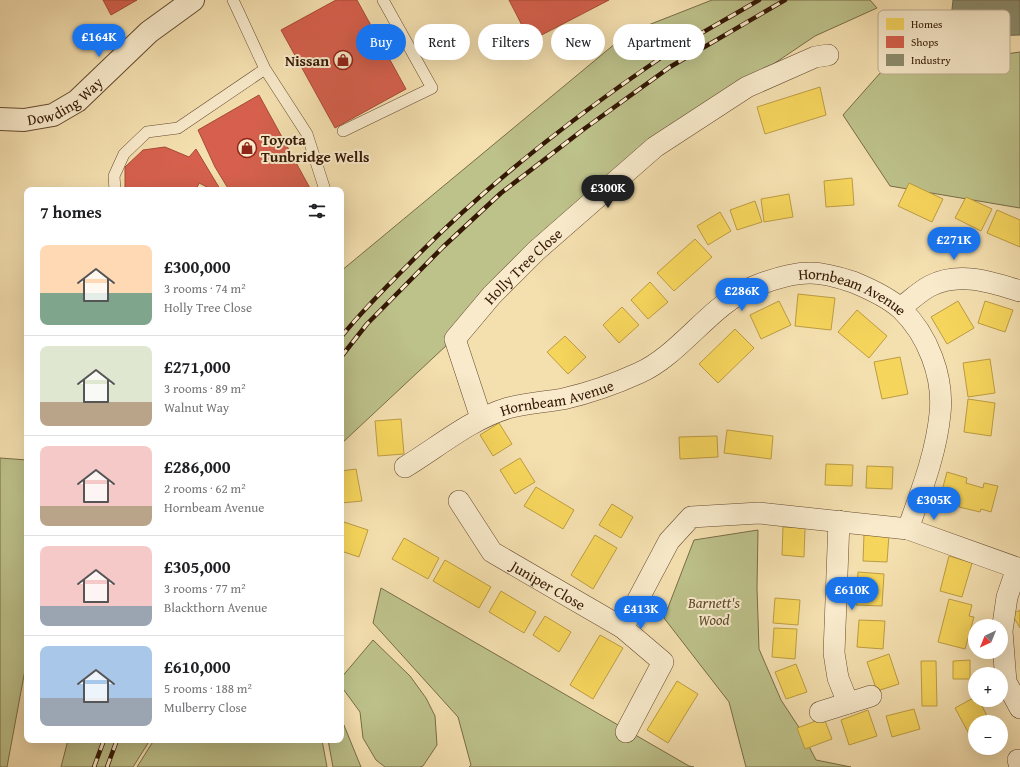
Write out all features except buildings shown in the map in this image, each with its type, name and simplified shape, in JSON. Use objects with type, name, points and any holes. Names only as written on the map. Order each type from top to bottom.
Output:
[{"type":"street","name":"Dowding Way","points":[[0,119],[24,120],[53,115],[78,101],[149,32],[193,0]]},
{"type":"street","name":"Holly Tree Close","points":[[481,418],[455,339],[492,295],[536,251],[655,147],[747,87],[815,57],[828,55]]},
{"type":"street","name":"Hornbeam Avenue","points":[[405,467],[481,418],[508,408],[563,399],[593,391],[654,366],[731,299],[750,288],[778,278],[811,272],[843,279],[874,290],[900,308],[919,329],[932,358],[939,384],[940,413],[933,453],[908,529]]},
{"type":"street","points":[[900,308],[930,286],[958,278],[980,280],[1020,292]]},
{"type":"street","name":"Juniper Close","points":[[459,501],[492,552],[623,628],[663,662],[626,732]]},
{"type":"street","points":[[623,628],[669,541],[691,517],[758,514],[908,529],[1018,569],[1008,597],[1002,631],[1006,682],[1020,708]]},
{"type":"street","points":[[839,521],[834,653],[838,678],[848,704]]},
{"type":"street","points":[[820,712],[871,696]]},
{"type":"lane","points":[[233,0],[265,69],[307,134],[324,187]]},
{"type":"lane","points":[[343,132],[432,88],[383,0]]},
{"type":"lane","points":[[115,187],[114,176],[124,154],[148,132],[178,128],[265,69]]},
{"type":"green space","points":[[712,0],[870,0],[877,8],[815,36],[680,127],[344,441],[344,269],[595,60],[605,60],[605,52],[613,45],[613,60],[705,60],[705,24],[651,24]]},
{"type":"green space","points":[[1020,52],[1020,208],[890,186],[843,115],[879,74],[1010,74],[1010,53]]},
{"type":"green space","points":[[0,458],[24,460],[24,675],[7,767],[0,767]]},
{"type":"green space","name":"Barnett's Wood","points":[[758,530],[757,588],[759,649],[781,700],[800,729],[816,760],[851,767],[746,767],[729,702],[664,618],[694,540]]},
{"type":"green space","points":[[381,588],[689,766],[694,767],[469,767],[471,765],[458,717],[373,623]]},
{"type":"green space","points":[[373,640],[410,676],[426,698],[435,716],[437,745],[423,766],[385,767],[376,760],[363,738],[360,712],[344,690],[344,674]]},
{"type":"green space","points":[[344,725],[361,767],[333,767],[329,743],[344,743]]},
{"type":"green space","points":[[67,743],[148,743],[133,767],[61,767]]},
{"type":"green space","points":[[152,743],[323,743],[327,767],[137,767]]},
{"type":"railway","points":[[344,333],[374,300],[438,235],[530,154],[595,104],[662,57],[759,0]]},
{"type":"railway","points":[[344,353],[367,324],[443,247],[501,193],[584,129],[670,67],[785,0]]},
{"type":"railway","points":[[94,767],[103,743]]},
{"type":"railway","points":[[107,767],[116,743]]},
{"type":"place","name":"Nissan","points":[[343,60]]},
{"type":"place","name":"Toyota Tunbridge Wells","points":[[247,148]]}]
